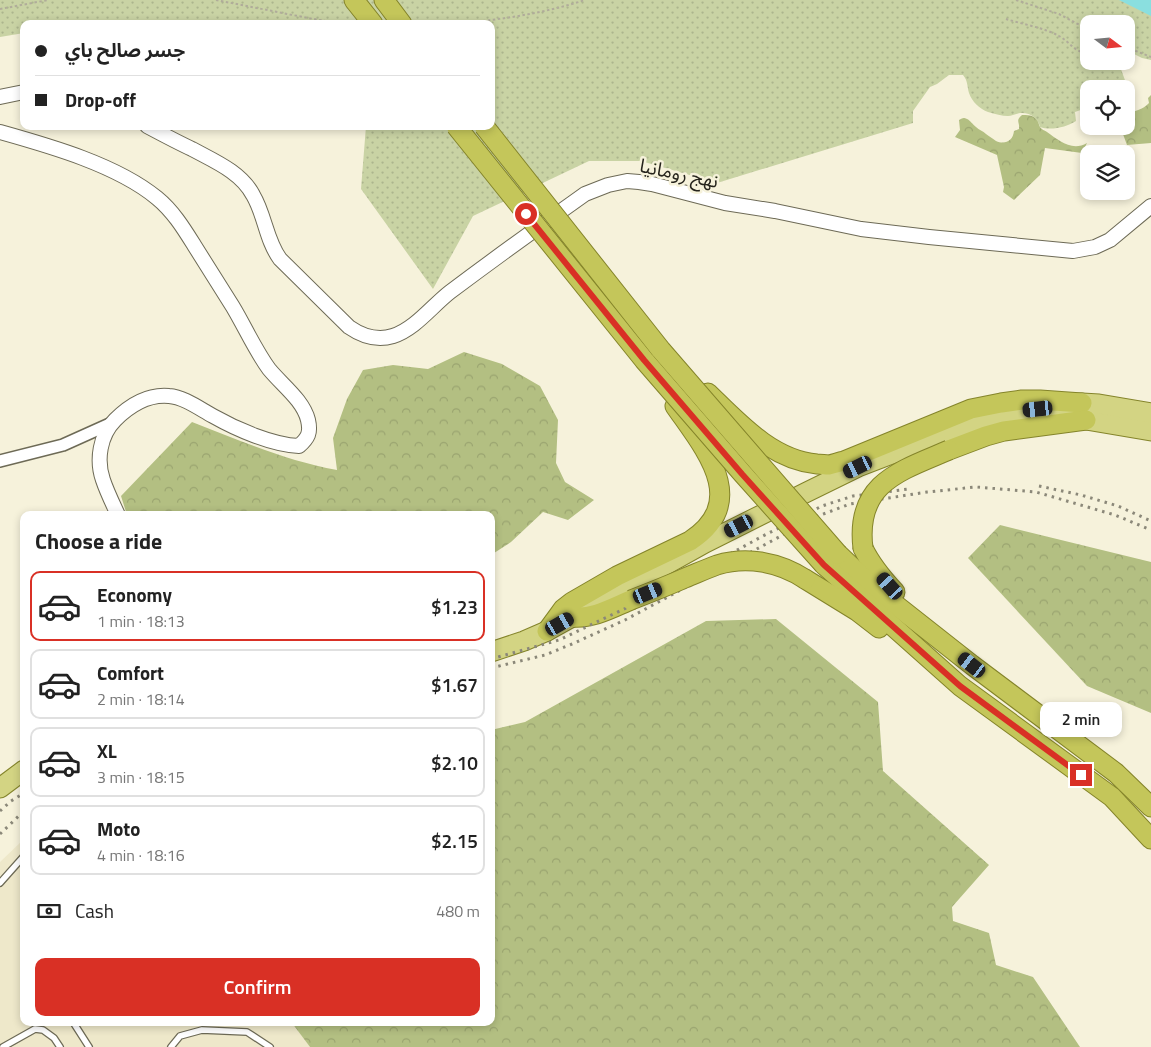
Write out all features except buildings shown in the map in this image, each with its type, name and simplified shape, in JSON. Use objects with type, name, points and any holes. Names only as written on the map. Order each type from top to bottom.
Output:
[{"type":"highway","points":[[354,0],[370,20]]},
{"type":"highway","points":[[384,0],[399,20]]},
{"type":"highway","points":[[459,130],[644,360],[742,474],[960,686]]},
{"type":"highway","points":[[487,130],[661,350],[831,559],[873,587],[972,665],[1116,773],[1151,807]]},
{"type":"highway","points":[[661,350],[753,435],[792,459],[808,463],[827,465],[844,461],[951,416],[1001,402],[1040,400],[1084,411]]},
{"type":"highway","points":[[547,631],[572,602],[617,576],[700,535],[710,526],[714,518],[720,499],[718,476],[700,442],[644,360]]},
{"type":"highway","points":[[972,665],[901,599],[878,574],[863,548],[861,533],[864,516],[879,487],[902,470],[986,436],[1084,411]]},
{"type":"highway","points":[[572,617],[581,618],[597,615],[716,566],[737,561],[770,563],[794,572],[857,611],[921,661],[960,686],[1112,798],[1151,839]]},
{"type":"main road","points":[[1084,411],[1099,404],[1151,413]]},
{"type":"main road","points":[[495,651],[524,642],[547,631],[705,543],[858,467],[984,421],[1025,410],[1050,408],[1084,411],[1151,431]]},
{"type":"main road","points":[[0,788],[20,773]]},
{"type":"street","points":[[2,96],[20,93]]},
{"type":"street","name":"نهج رومانيا","points":[[155,130],[214,161],[239,177],[256,199],[270,243],[280,259],[349,327],[374,338],[394,336],[404,331],[448,294],[585,194],[618,182],[652,184],[725,202],[861,229],[1073,251],[1095,247],[1110,240],[1151,206]]},
{"type":"street","points":[[0,132],[65,152],[110,169],[134,181],[158,198],[190,238],[269,368],[300,404],[308,419],[309,432],[306,440],[298,446],[289,446],[274,442],[221,420],[182,399],[168,396],[149,398],[132,405],[112,423],[103,438],[99,458],[102,479],[116,511]]},
{"type":"street","points":[[0,461],[63,445],[112,423]]},
{"type":"lane","points":[[0,883],[20,860]]},
{"type":"lane","points":[[76,1026],[89,1047]]},
{"type":"lane","points":[[3,1047],[35,1029],[43,1030],[54,1038],[60,1047]]},
{"type":"lane","points":[[171,1047],[180,1036],[202,1030],[247,1032],[270,1047]]},
{"type":"path","points":[[0,9],[48,0]]},
{"type":"path","points":[[216,0],[315,20]]},
{"type":"path","points":[[488,20],[538,13],[585,0]]},
{"type":"path","points":[[1016,0],[1059,14],[1080,25]]},
{"type":"path","points":[[1006,19],[1053,33],[1064,39],[1080,53]]},
{"type":"path","points":[[1135,51],[1151,57]]},
{"type":"shaded area","points":[[20,843],[20,1026],[294,1026],[310,1047],[0,1047],[0,862]]},
{"type":"green space","points":[[0,0],[1151,0],[1151,60],[1135,54],[1135,15],[1080,15],[1080,70],[1121,70],[1125,80],[1080,80],[1080,110],[1075,112],[1076,121],[1068,125],[1049,129],[1040,127],[1035,118],[1027,114],[1020,113],[1006,116],[985,111],[972,99],[967,81],[963,75],[949,75],[930,87],[913,111],[913,123],[717,183],[641,161],[589,161],[473,216],[433,289],[361,189],[366,130],[495,130],[495,20],[20,20],[20,34],[0,37]]},
{"type":"green space","points":[[1151,95],[1151,143],[1127,145],[1123,135],[1135,135],[1135,111],[1149,103],[1148,98]]},
{"type":"green space","points":[[1028,115],[1034,117],[1038,120],[1042,129],[1061,141],[1071,146],[1080,145],[1080,153],[1045,148],[1040,175],[1014,200],[1003,192],[1004,187],[997,155],[955,137],[960,130],[959,120],[964,118],[996,141],[1005,142],[1010,140],[1014,131],[1019,129],[1018,120],[1020,117]]},
{"type":"green space","points":[[464,352],[502,364],[540,386],[558,420],[556,463],[565,482],[594,500],[568,520],[543,512],[511,542],[495,552],[495,511],[126,511],[121,496],[192,422],[282,456],[337,470],[333,438],[347,399],[363,370],[393,365],[428,369]]},
{"type":"green space","points":[[1000,525],[1151,562],[1151,713],[1087,686],[968,558]]},
{"type":"green space","points":[[776,619],[878,702],[883,771],[989,865],[952,907],[953,921],[989,933],[996,965],[1033,977],[1080,1047],[310,1047],[294,1026],[495,1026],[495,729],[525,722],[706,621]]},
{"type":"water","points":[[1119,0],[1151,0],[1151,16]]},
{"type":"railway","points":[[1039,486],[1081,495],[1118,506],[1151,521]]},
{"type":"railway","points":[[495,667],[545,655],[625,620],[818,516],[850,504],[927,492],[976,487],[1036,492],[1115,515],[1151,530]]},
{"type":"railway","points":[[495,658],[559,640],[666,589],[822,506],[853,496],[909,489]]},
{"type":"railway","points":[[0,811],[20,795]]},
{"type":"railway","points":[[0,834],[20,815]]},
{"type":"route","points":[[526,214],[644,360],[742,474],[824,565],[960,686],[1081,775]]}]
